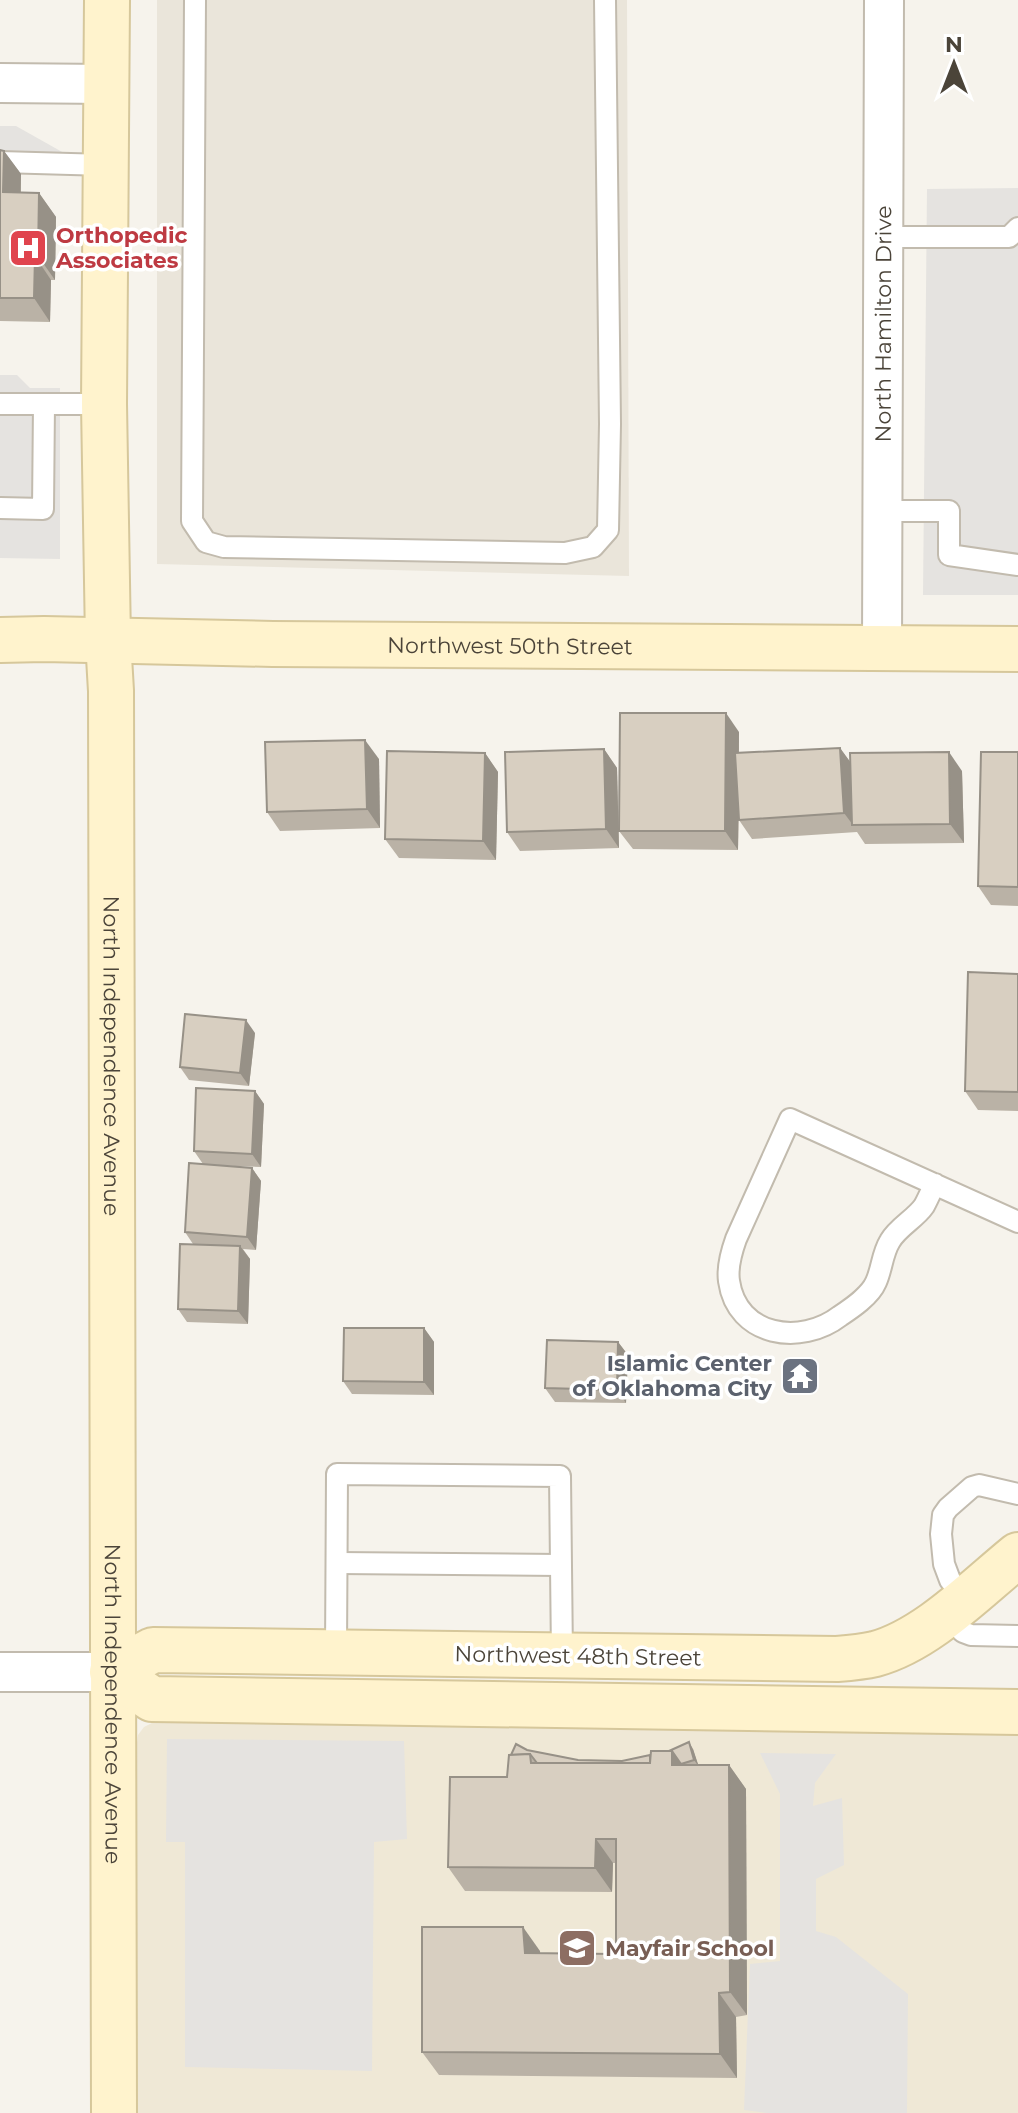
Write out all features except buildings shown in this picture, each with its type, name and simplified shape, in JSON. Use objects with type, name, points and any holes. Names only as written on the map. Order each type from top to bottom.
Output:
[{"type":"street","name":"North Independence Avenue","points":[[107,0],[104,404],[111,691],[114,2113]]},
{"type":"street","name":"North Hamilton Drive","points":[[882,648],[884,0]]},
{"type":"street","points":[[0,83],[107,84]]},
{"type":"street","name":"Northwest 50th Street","points":[[0,640],[1018,649]]},
{"type":"street","name":"Northwest 48th Street","points":[[0,1672],[112,1672],[153,1650],[837,1659],[877,1654],[924,1632],[1018,1555]]},
{"type":"street","points":[[112,1672],[152,1699],[1018,1712]]},
{"type":"lane","points":[[195,0],[192,521],[206,542],[224,547],[565,553],[593,547],[608,530],[610,424],[605,0]]},
{"type":"lane","points":[[0,162],[106,165]]},
{"type":"lane","points":[[883,237],[1009,237],[1018,228]]},
{"type":"lane","points":[[0,402],[104,404]]},
{"type":"lane","points":[[0,508],[43,509],[44,404]]},
{"type":"lane","points":[[882,511],[949,511],[949,555],[1018,565]]},
{"type":"lane","points":[[935,1184],[923,1208],[902,1226],[890,1242],[874,1287],[841,1316],[799,1334],[778,1332],[751,1321],[739,1306],[728,1280],[730,1258],[790,1119],[935,1184],[1018,1222]]},
{"type":"lane","points":[[336,1652],[337,1474],[560,1476],[562,1656]]},
{"type":"lane","points":[[1018,1494],[979,1485],[972,1487],[943,1515],[941,1534],[944,1564],[963,1632],[971,1635],[1018,1636]]},
{"type":"lane","points":[[338,1563],[560,1565]]},
{"type":"shaded area","points":[[157,0],[627,0],[629,576],[157,564]]},
{"type":"shaded area","points":[[0,126],[16,126],[64,153],[64,173],[0,172]]},
{"type":"shaded area","points":[[1018,188],[1018,595],[923,595],[927,189]]},
{"type":"shaded area","points":[[0,375],[17,375],[30,388],[60,388],[60,559],[0,558]]},
{"type":"shaded area","name":"Mayfair School","points":[[156,1721],[1018,1732],[1018,2113],[136,2113],[136,1749],[138,1735],[144,1727]]},
{"type":"shaded area","points":[[167,1739],[404,1741],[407,1839],[374,1842],[372,2071],[185,2067],[185,1842],[166,1842]]},
{"type":"shaded area","points":[[760,1753],[836,1754],[815,1783],[813,1806],[842,1798],[844,1865],[816,1879],[816,1931],[836,1937],[908,1994],[907,2113],[767,2113],[744,2110],[750,1964],[780,1961],[780,1794]]},
{"type":"place","name":"Orthopedic Associates","points":[[28,248]]},
{"type":"place","name":"Islamic Center of Oklahoma City","points":[[800,1376]]},
{"type":"place","name":"Mayfair School","points":[[577,1948]]}]
